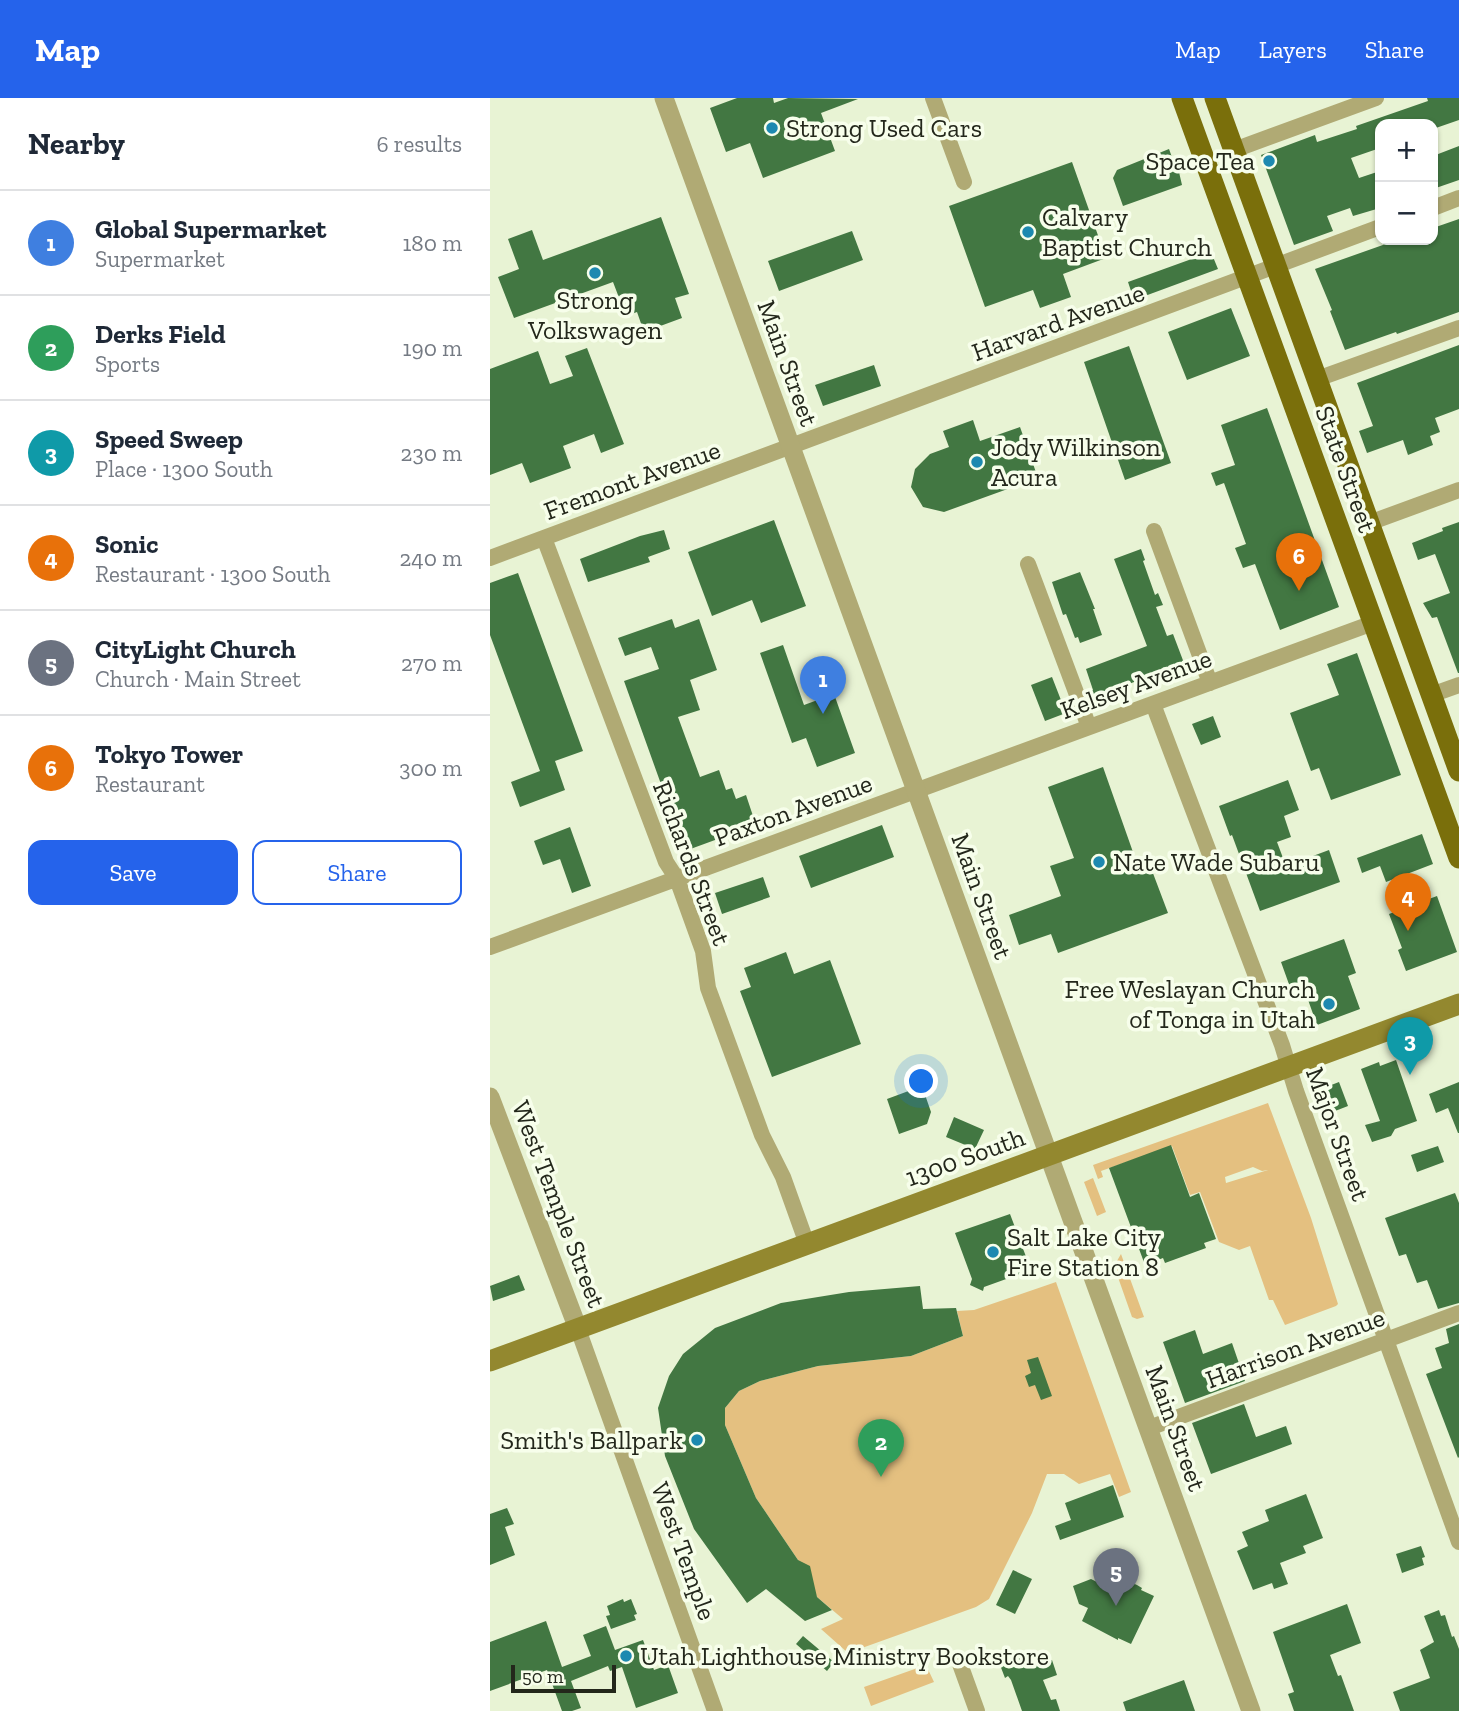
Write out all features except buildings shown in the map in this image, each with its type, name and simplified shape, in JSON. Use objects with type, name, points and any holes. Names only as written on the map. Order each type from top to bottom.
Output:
[{"type":"main road","name":"State Street","points":[[1182,98],[1459,858]]},
{"type":"main road","name":"State Street","points":[[1215,98],[1459,771]]},
{"type":"main road","points":[[1318,474],[1351,513],[1359,520],[1369,523]]},
{"type":"main road","points":[[1373,623],[1417,653]]},
{"type":"main road","name":"1300 South","points":[[490,1361],[1459,1004]]},
{"type":"street","points":[[933,98],[964,182]]},
{"type":"street","points":[[1234,150],[1377,98]]},
{"type":"street","name":"Main Street","points":[[669,99],[791,447],[1251,1711]]},
{"type":"street","points":[[1438,206],[1459,198]]},
{"type":"street","name":"Harvard Avenue","points":[[791,447],[1375,229]]},
{"type":"street","points":[[1317,379],[1459,328]]},
{"type":"street","name":"Fremont Avenue","points":[[490,558],[791,447]]},
{"type":"street","points":[[1369,523],[1459,490]]},
{"type":"street","points":[[1154,531],[1210,682]]},
{"type":"street","name":"Richards Street","points":[[544,538],[666,862],[677,879],[703,951],[708,988],[762,1135],[783,1177],[807,1244]]},
{"type":"street","points":[[1028,564],[1089,727]]},
{"type":"street","name":"Kelsey Avenue","points":[[916,790],[1373,623]]},
{"type":"street","points":[[1431,695],[1459,685]]},
{"type":"street","name":"Major Street","points":[[1153,704],[1288,1067],[1459,1542]]},
{"type":"street","name":"Paxton Avenue","points":[[490,947],[916,790]]},
{"type":"street","name":"West Temple Street","points":[[490,1097],[578,1329]]},
{"type":"street","name":"Harrison Avenue","points":[[1149,1428],[1459,1313]]},
{"type":"street","name":"West Temple","points":[[578,1329],[715,1711]]},
{"type":"street","points":[[960,1664],[977,1711]]},
{"type":"shaded area","points":[[1268,1103],[1311,1218],[1338,1304],[1285,1325],[1273,1300],[1269,1300],[1250,1246],[1239,1250],[1219,1242],[1200,1192],[1190,1195],[1172,1146],[1101,1171],[1103,1177],[1098,1179],[1093,1165]],"holes":[[[1253,1167],[1262,1171],[1268,1170],[1226,1183],[1225,1177]]]},
{"type":"shaded area","points":[[1093,1178],[1106,1212],[1097,1216],[1084,1182]]},
{"type":"shaded area","points":[[1121,1254],[1144,1317],[1132,1317],[1114,1266]]},
{"type":"shaded area","points":[[1056,1282],[1131,1492],[1119,1497],[1110,1474],[1079,1484],[1064,1474],[1047,1474],[1032,1513],[989,1599],[976,1607],[848,1653],[821,1629],[843,1619],[817,1597],[798,1560],[756,1498],[725,1425],[725,1408],[739,1391],[760,1381],[818,1366],[911,1356],[963,1336],[957,1311],[974,1310]]},
{"type":"shaded area","points":[[926,1665],[934,1682],[871,1706],[864,1687]]},
{"type":"place","name":"Strong Used Cars","points":[[772,128]]},
{"type":"place","name":"Space Tea","points":[[1269,161]]},
{"type":"place","name":"Calvary Baptist Church","points":[[1028,232]]},
{"type":"place","name":"Strong Volkswagen","points":[[595,273]]},
{"type":"place","name":"Jody Wilkinson Acura","points":[[977,462]]},
{"type":"place","name":"Tokyo Tower","points":[[1299,591]]},
{"type":"place","name":"Global Supermarket","points":[[823,714]]},
{"type":"place","name":"Nate Wade Subaru","points":[[1099,862]]},
{"type":"place","name":"Sonic","points":[[1408,931]]},
{"type":"place","name":"Free Weslayan Church of Tonga in Utah","points":[[1329,1004]]},
{"type":"place","name":"Speed Sweep","points":[[1410,1075]]},
{"type":"place","name":"Salt Lake City Fire Station 8","points":[[993,1252]]},
{"type":"place","name":"Smith's Ballpark","points":[[697,1440]]},
{"type":"place","name":"Derks Field","points":[[881,1477]]},
{"type":"place","name":"CityLight Church","points":[[1116,1606]]},
{"type":"place","name":"Utah Lighthouse Ministry Bookstore","points":[[626,1656]]}]
